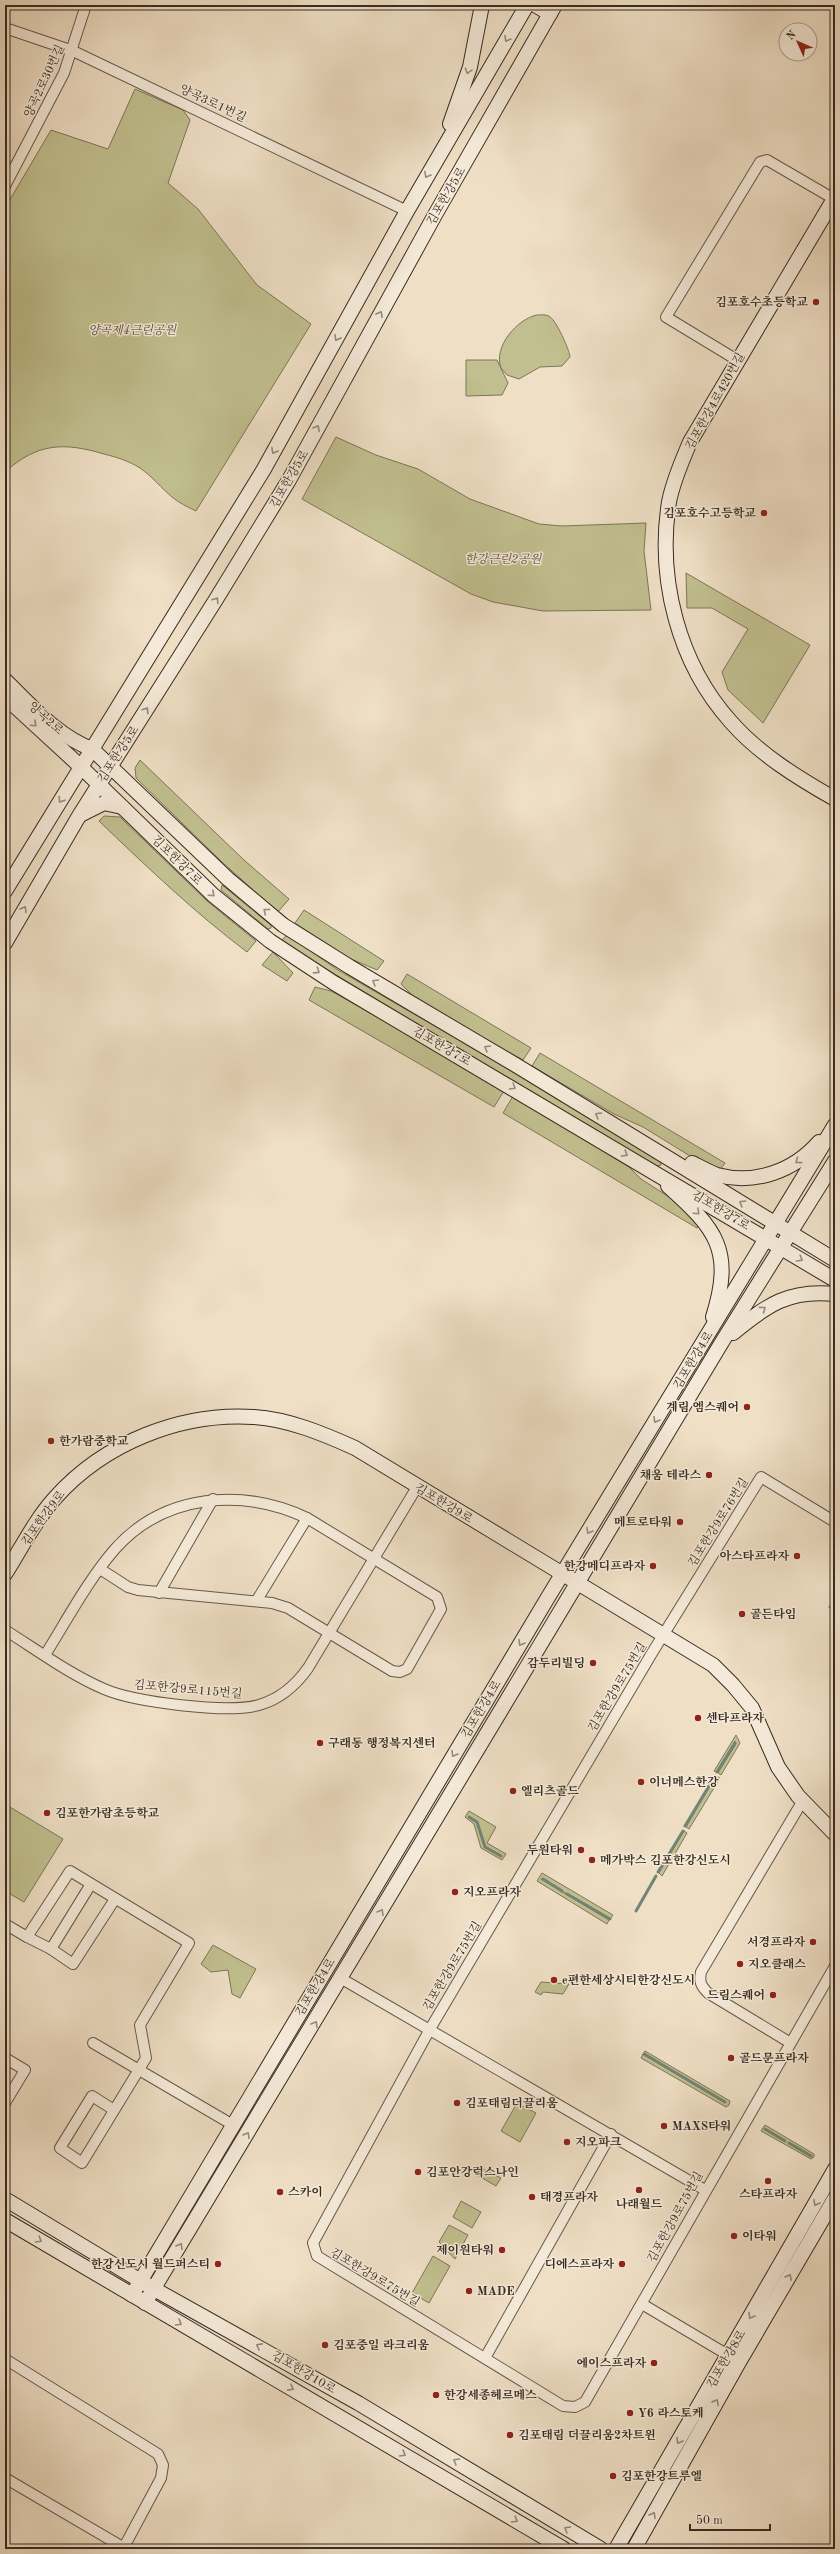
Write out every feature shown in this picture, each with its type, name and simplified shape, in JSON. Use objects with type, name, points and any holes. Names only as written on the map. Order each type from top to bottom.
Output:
[{"type":"street","name":"양곡2로30번길","points":[[5,186],[64,73],[73,51],[86,5]]},
{"type":"street","points":[[440,154],[470,67],[482,5]]},
{"type":"street","name":"김포한강5로","points":[[5,891],[264,469],[406,211],[527,5]]},
{"type":"street","points":[[535,5],[553,9]]},
{"type":"street","name":"김포한강5로","points":[[5,943],[79,816],[216,601],[289,480],[436,213],[553,9]]},
{"type":"street","name":"양곡3로1번길","points":[[5,28],[73,51],[406,211]]},
{"type":"street","points":[[737,360],[666,317],[760,162],[767,160],[834,198]]},
{"type":"street","name":"김포한강4로420번길","points":[[834,198],[737,360],[690,442],[676,476],[670,501],[667,550],[673,609],[680,635],[698,676],[731,722],[783,766],[835,799]]},
{"type":"street","name":"양곡2로","points":[[5,680],[73,742],[92,749]]},
{"type":"street","name":"양곡2로","points":[[5,697],[81,767]]},
{"type":"street","name":"김포한강7로","points":[[92,749],[228,879],[283,924],[350,967],[632,1135],[835,1260]]},
{"type":"street","name":"김포한강7로","points":[[81,767],[212,895],[270,941],[334,983],[647,1167],[835,1280]]},
{"type":"street","points":[[79,816],[104,803],[115,804],[124,808]]},
{"type":"street","points":[[632,1135],[716,1174],[747,1178],[770,1175],[792,1165],[817,1145],[835,1124]]},
{"type":"street","name":"김포한강4로","points":[[132,2295],[562,1575],[835,1124]]},
{"type":"street","name":"김포한강4로","points":[[145,2303],[342,1979],[722,1342],[835,1161]]},
{"type":"street","points":[[647,1167],[701,1216],[714,1234],[718,1245],[721,1267],[720,1296],[706,1339]]},
{"type":"street","points":[[722,1342],[768,1305],[779,1300],[803,1293],[835,1294]]},
{"type":"street","name":"김포한강9로","points":[[5,1574],[36,1523],[54,1498],[93,1464],[137,1439],[191,1422],[222,1417],[248,1417],[281,1422],[334,1439],[355,1448],[562,1575],[664,1634],[713,1666],[733,1685],[752,1708],[778,1767],[802,1802],[835,1834]]},
{"type":"street","name":"김포한강9로76번길","points":[[664,1634],[762,1477],[835,1522]]},
{"type":"street","name":"김포한강9로115번길","points":[[5,1630],[83,1678],[126,1697],[165,1703],[248,1708],[272,1700],[299,1681],[417,1487]]},
{"type":"street","points":[[45,1655],[100,1569],[121,1544],[149,1521],[189,1503],[214,1500],[237,1499],[264,1502],[284,1507],[307,1518],[372,1559],[437,1597],[441,1609],[435,1623],[407,1669],[400,1672],[392,1670],[288,1608],[257,1600],[159,1593],[128,1587],[100,1569]]},
{"type":"street","points":[[159,1593],[214,1500]]},
{"type":"street","points":[[257,1600],[307,1518]]},
{"type":"street","name":"김포한강9로75번길","points":[[664,1634],[430,2029],[313,2244],[317,2256],[563,2406],[575,2407],[585,2402],[642,2304],[789,2042],[835,1966]]},
{"type":"street","points":[[789,2042],[708,1993],[702,1986],[700,1972],[802,1802]]},
{"type":"street","points":[[27,1937],[70,1871],[189,1943],[140,2026],[146,2058],[139,2070],[82,2162],[60,2148],[92,2096],[114,2110]]},
{"type":"street","points":[[51,1949],[91,1884]]},
{"type":"street","points":[[5,1924],[51,1949],[73,1964],[115,1899]]},
{"type":"street","points":[[342,1979],[705,2190]]},
{"type":"street","points":[[93,2043],[233,2124]]},
{"type":"street","points":[[5,2058],[25,2070],[5,2104]]},
{"type":"street","points":[[485,2358],[611,2134]]},
{"type":"street","name":"김포한강8로","points":[[616,2549],[835,2169]]},
{"type":"street","name":"김포한강10로","points":[[5,2198],[154,2289],[358,2403],[600,2549]]},
{"type":"street","name":"김포한강8로","points":[[634,2549],[739,2362],[835,2198]]},
{"type":"street","name":"김포한강10로","points":[[5,2220],[348,2420],[564,2549]]},
{"type":"street","points":[[642,2304],[728,2355]]},
{"type":"street","points":[[5,2360],[158,2454],[163,2465],[161,2478],[125,2548],[5,2478]]},
{"type":"green space","name":"양곡제4근린공원","points":[[135,89],[183,110],[190,120],[168,183],[198,209],[257,285],[311,324],[196,511],[168,494],[140,468],[127,461],[90,450],[64,447],[40,450],[28,455],[5,472],[5,208],[51,130],[108,149]]},
{"type":"green space","points":[[537,315],[547,315],[553,319],[568,349],[570,357],[562,366],[540,367],[519,379],[507,375],[501,368],[499,360],[500,351],[508,335],[522,322]]},
{"type":"green space","points":[[466,360],[497,360],[508,383],[502,395],[466,396]]},
{"type":"green space","name":"한강근린2공원","points":[[336,437],[376,455],[418,469],[470,499],[539,524],[562,526],[646,523],[644,551],[651,610],[543,611],[493,602],[471,594],[302,499]]},
{"type":"green space","points":[[686,573],[810,645],[763,723],[728,690],[722,672],[748,629],[712,608],[687,608]]},
{"type":"green space","points":[[140,760],[244,860],[289,899],[278,912],[222,862],[136,778],[135,768]]},
{"type":"green space","points":[[104,816],[120,817],[207,901],[256,941],[247,952],[190,905],[99,821]]},
{"type":"green space","points":[[222,885],[271,925],[271,928],[268,929],[221,890]]},
{"type":"green space","points":[[304,910],[384,961],[377,970],[349,958],[295,923]]},
{"type":"green space","points":[[287,935],[338,970],[493,1060],[660,1161],[661,1165],[656,1166],[301,954],[282,940]]},
{"type":"green space","points":[[273,952],[293,973],[287,981],[262,965]]},
{"type":"green space","points":[[407,974],[531,1048],[523,1060],[415,998],[401,984]]},
{"type":"green space","points":[[315,987],[331,991],[504,1091],[494,1107],[309,1000]]},
{"type":"green space","points":[[540,1053],[725,1163],[720,1170],[703,1164],[643,1127],[614,1114],[532,1066]]},
{"type":"green space","points":[[513,1096],[629,1167],[641,1179],[680,1204],[699,1225],[697,1228],[503,1113]]},
{"type":"green space","points":[[736,1735],[740,1743],[721,1775],[718,1773],[736,1744],[735,1741],[717,1772],[714,1771]]},
{"type":"green space","points":[[716,1776],[720,1778],[689,1829],[686,1827]]},
{"type":"green space","points":[[5,1804],[63,1839],[24,1902],[5,1891]]},
{"type":"green space","points":[[469,1811],[496,1827],[487,1843],[506,1854],[502,1860],[481,1848],[474,1824],[465,1817]]},
{"type":"green space","points":[[684,1831],[687,1833],[662,1876],[659,1873]]},
{"type":"green space","points":[[542,1873],[613,1915],[610,1919],[541,1879],[609,1920],[607,1924],[537,1881]]},
{"type":"green space","points":[[213,1945],[256,1969],[240,1998],[232,1994],[228,1970],[211,1972],[201,1964]]},
{"type":"green space","points":[[541,1982],[569,1984],[563,1994],[543,1992],[541,1995],[535,1992]]},
{"type":"green space","points":[[645,2051],[730,2101],[729,2105],[726,2107],[641,2058],[643,2054],[725,2102],[644,2053]]},
{"type":"green space","points":[[517,2103],[536,2113],[520,2142],[501,2131]]},
{"type":"green space","points":[[765,2125],[814,2154],[814,2157],[811,2159],[761,2131]]},
{"type":"green space","points":[[481,2168],[501,2178],[496,2186],[477,2175]]},
{"type":"green space","points":[[461,2201],[481,2212],[472,2228],[453,2217]]},
{"type":"green space","points":[[449,2225],[468,2235],[455,2259],[439,2242]]},
{"type":"green space","points":[[433,2256],[450,2266],[429,2303],[412,2293]]},
{"type":"waterway","points":[[830,1607],[835,1610]]},
{"type":"waterway","points":[[717,1772],[735,1743]]},
{"type":"waterway","points":[[685,1826],[715,1776]]},
{"type":"waterway","points":[[469,1817],[477,1822],[485,1847],[501,1856]]},
{"type":"waterway","points":[[658,1872],[683,1831]]},
{"type":"waterway","points":[[636,1911],[656,1876]]},
{"type":"waterway","points":[[543,1879],[562,1891]]},
{"type":"waterway","points":[[567,1894],[610,1919]]},
{"type":"waterway","points":[[644,2054],[725,2102]]},
{"type":"waterway","points":[[765,2129],[785,2141]]},
{"type":"waterway","points":[[789,2143],[811,2156]]},
{"type":"place","name":"김포호수초등학교","points":[[816,302]]},
{"type":"place","name":"김포호수고등학교","points":[[764,513]]},
{"type":"place","name":"계림 엠스퀘어","points":[[747,1407]]},
{"type":"place","name":"한가람중학교","points":[[51,1441]]},
{"type":"place","name":"채움 테라스","points":[[709,1475]]},
{"type":"place","name":"메트로타워","points":[[680,1522]]},
{"type":"place","name":"아스타프라자","points":[[797,1556]]},
{"type":"place","name":"한강메디프라자","points":[[653,1566]]},
{"type":"place","name":"골든타임","points":[[742,1614]]},
{"type":"place","name":"감두리빌딩","points":[[593,1663]]},
{"type":"place","name":"센타프라자","points":[[698,1718]]},
{"type":"place","name":"구래동 행정복지센터","points":[[320,1743]]},
{"type":"place","name":"이너메스한강","points":[[641,1782]]},
{"type":"place","name":"엘리츠골드","points":[[513,1791]]},
{"type":"place","name":"김포한가람초등학교","points":[[47,1813]]},
{"type":"place","name":"두원타워","points":[[581,1850]]},
{"type":"place","name":"메가박스 김포한강신도시","points":[[592,1860]]},
{"type":"place","name":"지오프라자","points":[[455,1892]]},
{"type":"place","name":"서경프라자","points":[[813,1942]]},
{"type":"place","name":"지오클래스","points":[[740,1964]]},
{"type":"place","name":"e편한세상시티한강신도시","points":[[554,1980]]},
{"type":"place","name":"드림스퀘어","points":[[773,1995]]},
{"type":"place","name":"골드문프라자","points":[[731,2058]]},
{"type":"place","name":"김포태림더끌리움","points":[[457,2103]]},
{"type":"place","name":"MAXS타워","points":[[664,2126]]},
{"type":"place","name":"지오파크","points":[[567,2142]]},
{"type":"place","name":"김포안강럭스나인","points":[[418,2172]]},
{"type":"place","name":"스타프라자","points":[[768,2181]]},
{"type":"place","name":"나래월드","points":[[639,2190]]},
{"type":"place","name":"스카이","points":[[280,2192]]},
{"type":"place","name":"태경프라자","points":[[532,2197]]},
{"type":"place","name":"이타워","points":[[734,2236]]},
{"type":"place","name":"제이원타워","points":[[502,2250]]},
{"type":"place","name":"한강신도시 월드퍼스티","points":[[218,2264]]},
{"type":"place","name":"디에스프라자","points":[[622,2264]]},
{"type":"place","name":"MADE","points":[[469,2291]]},
{"type":"place","name":"김포중일 라크리움","points":[[325,2345]]},
{"type":"place","name":"에이스프라자","points":[[654,2363]]},
{"type":"place","name":"한강세종헤르메스","points":[[436,2395]]},
{"type":"place","name":"Y6 라스토케","points":[[630,2413]]},
{"type":"place","name":"김포태림 더끌리움2차트윈","points":[[510,2435]]},
{"type":"place","name":"김포한강트루엘","points":[[613,2476]]}]
